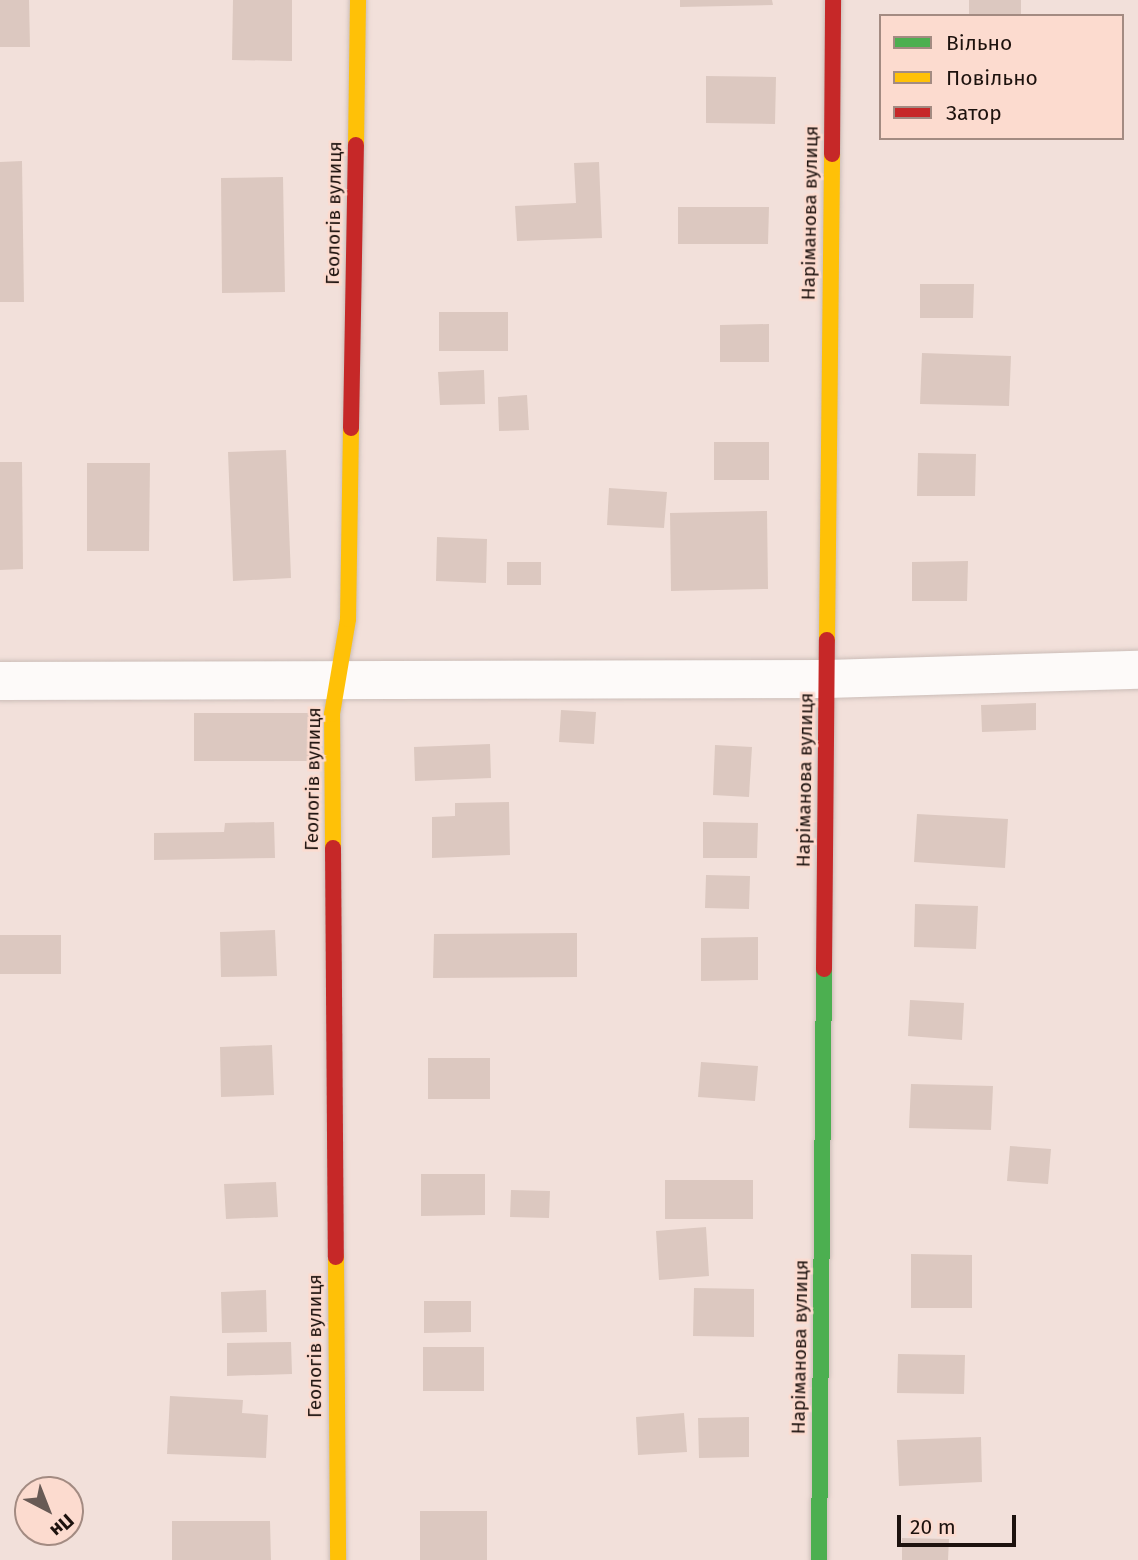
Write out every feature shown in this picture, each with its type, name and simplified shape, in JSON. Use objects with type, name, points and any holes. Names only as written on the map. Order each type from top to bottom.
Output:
[{"type":"street","name":"Геологів вулиця","points":[[338,1560],[332,728],[348,619],[358,0]]},
{"type":"street","name":"Наріманова вулиця","points":[[819,1560],[833,0]]},
{"type":"street","points":[[0,681],[827,679],[1138,670]]},
{"type":"building","points":[[0,0],[29,0],[30,47],[0,47]]},
{"type":"building","points":[[233,0],[292,0],[292,61],[232,60]]},
{"type":"building","points":[[680,0],[772,0],[773,5],[680,7]]},
{"type":"building","points":[[969,0],[1021,0],[1021,14],[969,14]]},
{"type":"building","points":[[706,76],[776,77],[775,124],[706,123]]},
{"type":"building","points":[[22,161],[24,302],[0,302],[0,162]]},
{"type":"building","points":[[599,162],[602,238],[517,241],[515,206],[576,203],[574,163]]},
{"type":"building","points":[[283,177],[285,292],[222,293],[221,178]]},
{"type":"building","points":[[678,207],[769,207],[768,244],[678,244]]},
{"type":"building","points":[[920,284],[974,284],[973,318],[920,318]]},
{"type":"building","points":[[439,312],[508,312],[508,351],[439,351]]},
{"type":"building","points":[[769,324],[769,362],[720,362],[720,325]]},
{"type":"building","points":[[922,353],[1011,356],[1009,406],[920,404]]},
{"type":"building","points":[[484,370],[485,404],[440,405],[438,372]]},
{"type":"building","points":[[527,395],[529,430],[499,431],[498,397]]},
{"type":"building","points":[[714,442],[769,442],[769,480],[714,480]]},
{"type":"building","points":[[286,450],[291,578],[233,581],[228,452]]},
{"type":"building","points":[[918,453],[976,454],[975,496],[917,496]]},
{"type":"building","points":[[0,462],[22,462],[23,569],[0,570]]},
{"type":"building","points":[[87,463],[150,463],[149,551],[87,551]]},
{"type":"building","points":[[609,488],[667,492],[664,528],[607,525]]},
{"type":"building","points":[[767,511],[768,589],[671,591],[670,513]]},
{"type":"building","points":[[437,537],[487,539],[486,583],[436,581]]},
{"type":"building","points":[[968,561],[967,601],[912,601],[912,562]]},
{"type":"building","points":[[507,562],[541,562],[541,585],[507,585]]},
{"type":"building","points":[[1036,703],[1036,730],[982,732],[981,705]]},
{"type":"building","points":[[561,710],[596,712],[594,744],[559,742]]},
{"type":"building","points":[[194,713],[309,713],[309,761],[194,761]]},
{"type":"building","points":[[490,744],[491,778],[415,781],[414,747]]},
{"type":"building","points":[[715,745],[752,747],[749,797],[713,795]]},
{"type":"building","points":[[509,802],[510,855],[432,858],[432,817],[455,816],[455,803]]},
{"type":"building","points":[[917,814],[1008,819],[1005,868],[914,862]]},
{"type":"building","points":[[274,822],[275,858],[154,860],[154,833],[224,832],[225,823]]},
{"type":"building","points":[[703,822],[758,823],[757,858],[703,858]]},
{"type":"building","points":[[706,875],[750,876],[749,909],[705,908]]},
{"type":"building","points":[[915,904],[978,906],[976,949],[914,947]]},
{"type":"building","points":[[275,930],[277,976],[221,977],[220,932]]},
{"type":"building","points":[[577,933],[577,977],[433,978],[434,934]]},
{"type":"building","points":[[0,935],[61,935],[61,974],[0,974]]},
{"type":"building","points":[[758,937],[758,980],[701,981],[701,938]]},
{"type":"building","points":[[910,1000],[964,1003],[962,1040],[908,1036]]},
{"type":"building","points":[[272,1045],[274,1095],[221,1097],[220,1047]]},
{"type":"building","points":[[428,1058],[490,1058],[490,1099],[428,1099]]},
{"type":"building","points":[[701,1062],[758,1066],[755,1101],[698,1097]]},
{"type":"building","points":[[911,1084],[993,1086],[991,1130],[909,1128]]},
{"type":"building","points":[[1010,1146],[1051,1149],[1048,1184],[1007,1181]]},
{"type":"building","points":[[421,1174],[485,1174],[485,1215],[421,1216]]},
{"type":"building","points":[[665,1180],[753,1180],[753,1219],[665,1219]]},
{"type":"building","points":[[276,1182],[278,1217],[226,1219],[224,1184]]},
{"type":"building","points":[[511,1190],[550,1191],[549,1218],[510,1217]]},
{"type":"building","points":[[706,1227],[709,1276],[659,1280],[656,1231]]},
{"type":"building","points":[[911,1254],[972,1255],[972,1308],[911,1308]]},
{"type":"building","points":[[694,1288],[754,1289],[754,1337],[693,1336]]},
{"type":"building","points":[[266,1290],[267,1332],[222,1333],[221,1292]]},
{"type":"building","points":[[424,1301],[471,1301],[471,1332],[424,1333]]},
{"type":"building","points":[[291,1342],[292,1374],[227,1376],[227,1343]]},
{"type":"building","points":[[423,1347],[484,1347],[484,1391],[423,1391]]},
{"type":"building","points":[[898,1354],[965,1355],[964,1394],[897,1393]]},
{"type":"building","points":[[170,1396],[243,1400],[242,1413],[268,1415],[266,1458],[167,1454]]},
{"type":"building","points":[[684,1413],[687,1452],[638,1455],[636,1417]]},
{"type":"building","points":[[749,1417],[749,1457],[699,1458],[698,1418]]},
{"type":"building","points":[[981,1437],[982,1482],[899,1486],[897,1440]]},
{"type":"building","points":[[420,1511],[487,1511],[487,1560],[420,1560]]},
{"type":"building","points":[[172,1521],[270,1521],[271,1560],[172,1560]]},
{"type":"building","points":[[902,1538],[949,1539],[948,1560],[902,1560]]},
{"type":"traffic: fast","points":[[819,1560],[824,969]]},
{"type":"traffic: slow","points":[[356,145],[358,0]]},
{"type":"traffic: slow","points":[[827,640],[832,154]]},
{"type":"traffic: slow","points":[[333,848],[332,714],[348,619],[351,428]]},
{"type":"traffic: slow","points":[[336,1257],[338,1560]]},
{"type":"traffic: jam","points":[[832,154],[833,0]]},
{"type":"traffic: jam","points":[[351,428],[356,145]]},
{"type":"traffic: jam","points":[[824,969],[827,640]]},
{"type":"traffic: jam","points":[[333,848],[336,1257]]}]
